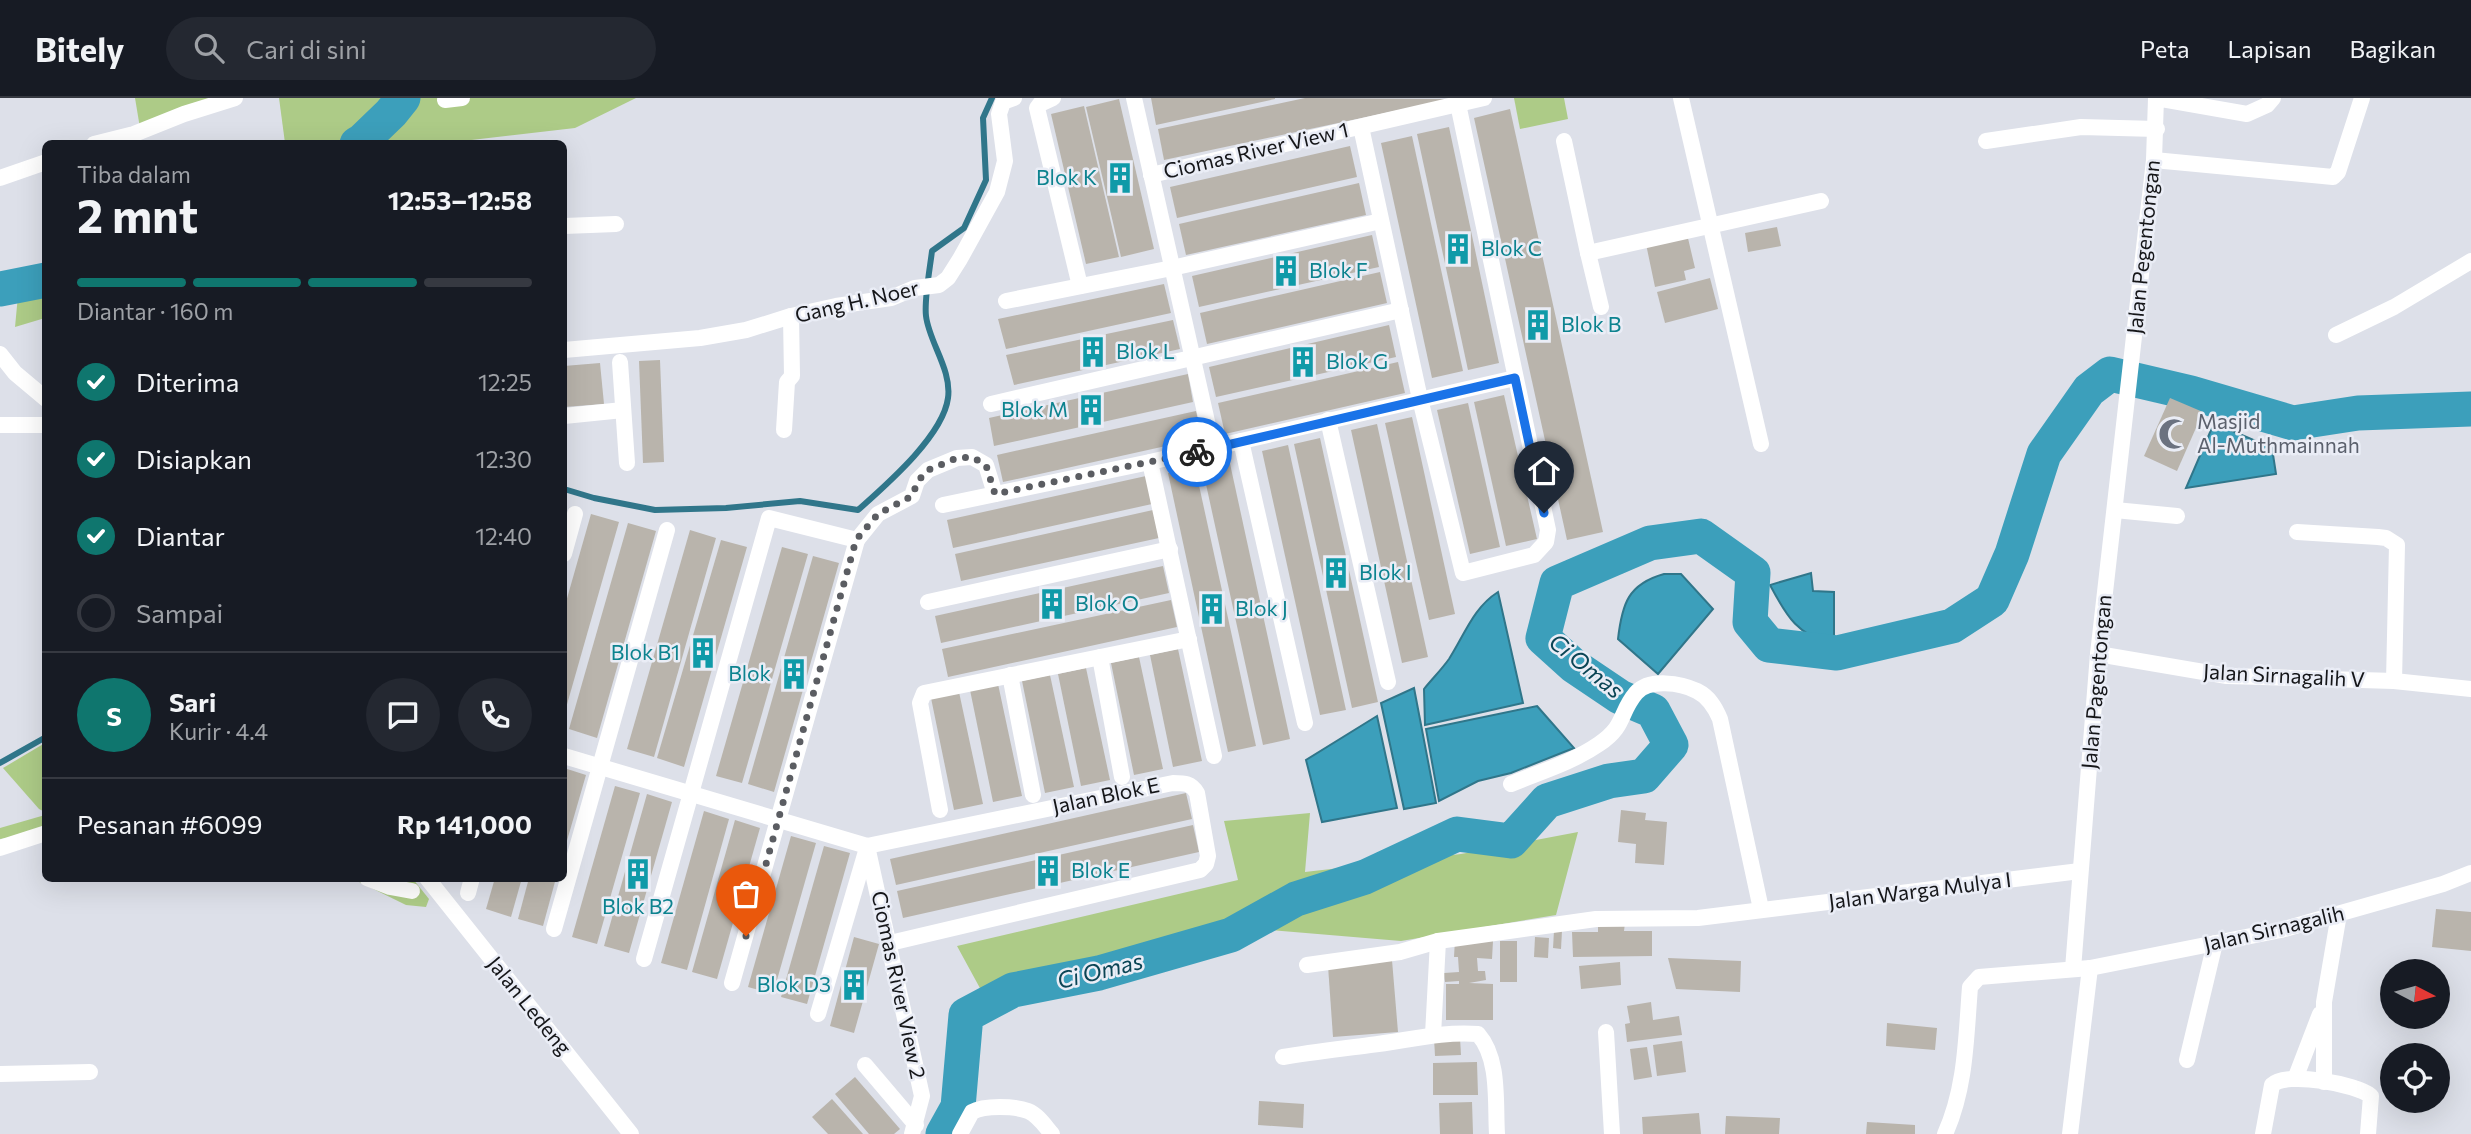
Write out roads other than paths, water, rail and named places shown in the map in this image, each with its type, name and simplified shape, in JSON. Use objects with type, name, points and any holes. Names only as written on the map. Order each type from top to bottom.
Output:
[{"type":"street","points":[[110,140],[235,98]]},
{"type":"street","points":[[445,100],[462,98]]},
{"type":"street","name":"Gang H. Noer","points":[[567,350],[700,338],[746,330],[791,316],[891,298],[915,288],[939,285],[948,278],[960,259],[997,192],[1005,161],[999,114],[1003,102],[1014,98]]},
{"type":"street","points":[[1054,98],[1040,104],[1038,108],[1080,286]]},
{"type":"street","name":"Ciomas River View 1","points":[[1134,98],[1213,448]]},
{"type":"street","name":"Ciomas River View 1","points":[[1151,175],[1484,98]]},
{"type":"street","points":[[1681,98],[1761,444]]},
{"type":"street","points":[[2156,98],[2247,114],[2258,110],[2273,98]]},
{"type":"street","name":"Jalan Pegentongan","points":[[2127,396],[2154,160],[2156,98]]},
{"type":"street","points":[[2154,160],[2333,177],[2338,172],[2362,98]]},
{"type":"street","name":"Ciomas River View 1","points":[[1361,127],[1420,399],[1462,573],[1534,555],[1546,542],[1548,530],[1458,104]]},
{"type":"street","points":[[1986,141],[2081,127],[2157,129]]},
{"type":"street","points":[[1564,141],[1601,307]]},
{"type":"street","points":[[0,178],[42,163]]},
{"type":"street","points":[[1588,253],[1821,201]]},
{"type":"street","points":[[1006,301],[1172,268],[1381,220]]},
{"type":"street","points":[[567,226],[616,224]]},
{"type":"street","points":[[2336,335],[2410,298],[2471,261]]},
{"type":"street","points":[[991,404],[1401,310]]},
{"type":"street","points":[[784,430],[787,383],[792,376],[791,316]]},
{"type":"street","points":[[0,354],[14,376],[42,396]]},
{"type":"street","points":[[620,362],[627,464]]},
{"type":"street","points":[[14,376],[42,383]]},
{"type":"street","points":[[943,505],[1150,463],[1515,378]]},
{"type":"street","name":"Jalan Pagentongan","points":[[2073,969],[2098,654],[2127,396]]},
{"type":"street","points":[[567,416],[623,410]]},
{"type":"street","points":[[1328,420],[1388,682]]},
{"type":"street","points":[[0,425],[42,425]]},
{"type":"street","points":[[1241,441],[1305,723]]},
{"type":"street","points":[[732,983],[856,540],[878,514],[912,496],[918,481],[928,470],[957,458],[972,457],[986,465],[995,494]]},
{"type":"street","points":[[1150,463],[1214,756]]},
{"type":"street","points":[[2115,510],[2177,516]]},
{"type":"street","points":[[567,543],[575,514]]},
{"type":"street","points":[[644,959],[769,517],[856,540]]},
{"type":"street","points":[[554,929],[667,530]]},
{"type":"street","points":[[2297,532],[2386,538],[2397,545],[2394,681]]},
{"type":"street","points":[[928,602],[1170,549]]},
{"type":"street","points":[[940,810],[920,702],[924,693],[1189,639]]},
{"type":"street","name":"Jalan Sirnagalih V","points":[[2098,654],[2227,676],[2394,681],[2471,689]]},
{"type":"street","points":[[1100,657],[1122,777]]},
{"type":"street","points":[[1010,676],[1033,795]]},
{"type":"street","points":[[1511,784],[1587,751],[1608,738],[1618,729],[1636,693],[1648,685],[1695,690],[1716,709],[1761,909]]},
{"type":"street","points":[[567,757],[867,846]]},
{"type":"street","name":"Jalan Blok E","points":[[867,846],[1173,783],[1185,783],[1197,793],[1208,856],[1206,864],[1200,870],[890,943]]},
{"type":"street","points":[[0,848],[42,834]]},
{"type":"street","name":"Ciomas River View 2","points":[[867,846],[922,1096],[914,1129]]},
{"type":"street","name":"Ciomas River View 2","points":[[818,1014],[867,846]]},
{"type":"street","name":"Jalan Warga Mulya I","points":[[1307,965],[1401,952],[1438,941],[1596,919],[1698,918],[2080,872]]},
{"type":"street","name":"Jalan Sirnagalih","points":[[1945,1134],[1962,1084],[1970,987],[1974,981],[1987,975],[2090,968],[2281,930],[2432,887],[2471,873]]},
{"type":"street","points":[[377,882],[412,891]]},
{"type":"street","name":"Jalan Ledeng","points":[[430,882],[631,1134]]},
{"type":"street","points":[[2324,1082],[2324,1002],[2339,914]]},
{"type":"street","points":[[1433,1035],[1438,941]]},
{"type":"street","points":[[2187,1059],[2215,943]]},
{"type":"street","points":[[2070,1134],[2090,968]]},
{"type":"street","points":[[2295,1080],[2324,1002]]},
{"type":"street","points":[[1606,1032],[1612,1134]]},
{"type":"street","points":[[1283,1057],[1433,1035],[1478,1034],[1488,1044],[1492,1058],[1497,1134]]},
{"type":"street","name":"Ciomas River View 2","points":[[865,1065],[914,1129]]},
{"type":"street","points":[[0,1074],[90,1072]]},
{"type":"street","points":[[2263,1134],[2272,1085],[2282,1079],[2324,1082],[2364,1090],[2371,1096],[2368,1134]]},
{"type":"street","points":[[960,1134],[972,1112],[983,1108],[1028,1111],[1052,1134]]},
{"type":"water","points":[[2214,423],[2272,448],[2276,474],[2186,488]]},
{"type":"water","points":[[1811,573],[1813,591],[1834,592],[1834,647],[1821,642],[1795,624],[1770,585]]},
{"type":"water","points":[[1664,574],[1681,574],[1713,609],[1658,674],[1618,639],[1622,615],[1629,597],[1642,583]]},
{"type":"water","points":[[1498,592],[1523,703],[1425,725],[1424,689],[1449,659],[1482,606]]},
{"type":"water","points":[[1414,688],[1436,803],[1404,809],[1381,703]]},
{"type":"water","points":[[1537,706],[1574,748],[1511,773],[1478,781],[1439,801],[1426,729]]},
{"type":"water","points":[[1377,716],[1397,808],[1322,822],[1306,760]]},
{"type":"waterway","points":[[363,140],[403,98]]},
{"type":"waterway","points":[[567,490],[655,510],[726,508],[800,501],[858,510],[883,487],[925,444],[944,413],[948,398],[947,377],[926,316],[926,293],[932,251],[964,228],[986,180],[983,118],[992,98]]},
{"type":"waterway","points":[[0,289],[42,281]]},
{"type":"waterway","name":"Ci Omas","points":[[943,1134],[958,1107],[966,1015],[1013,990],[1099,973],[1231,935],[1296,899],[1365,877],[1457,834],[1511,841],[1547,801],[1609,781],[1644,776],[1671,745],[1653,711],[1620,697],[1574,666],[1543,638],[1557,583],[1650,543],[1701,536],[1753,573],[1750,622],[1769,645],[1837,653],[1952,626],[1992,600],[2012,554],[2044,454],[2089,390],[2110,374],[2191,393],[2293,423],[2358,413],[2471,409]]},
{"type":"waterway","points":[[0,763],[42,739]]},
{"type":"place","name":"Blok K","points":[[1120,178]]},
{"type":"place","name":"Blok C","points":[[1458,249]]},
{"type":"place","name":"Blok F","points":[[1286,271]]},
{"type":"place","name":"Blok B","points":[[1538,325]]},
{"type":"place","name":"Blok L","points":[[1093,352]]},
{"type":"place","name":"Blok G","points":[[1303,362]]},
{"type":"place","name":"Blok M","points":[[1091,410]]},
{"type":"place","name":"Masjid Al-Muthmainnah","points":[[2174,434]]},
{"type":"place","name":"Blok I","points":[[1336,573]]},
{"type":"place","name":"Blok O","points":[[1052,604]]},
{"type":"place","name":"Blok J","points":[[1212,609]]},
{"type":"place","name":"Blok B1","points":[[703,653]]},
{"type":"place","name":"Blok","points":[[794,674]]},
{"type":"place","name":"Blok E","points":[[1048,871]]},
{"type":"place","name":"Blok B2","points":[[638,874]]},
{"type":"place","name":"Blok D3","points":[[854,985]]}]
